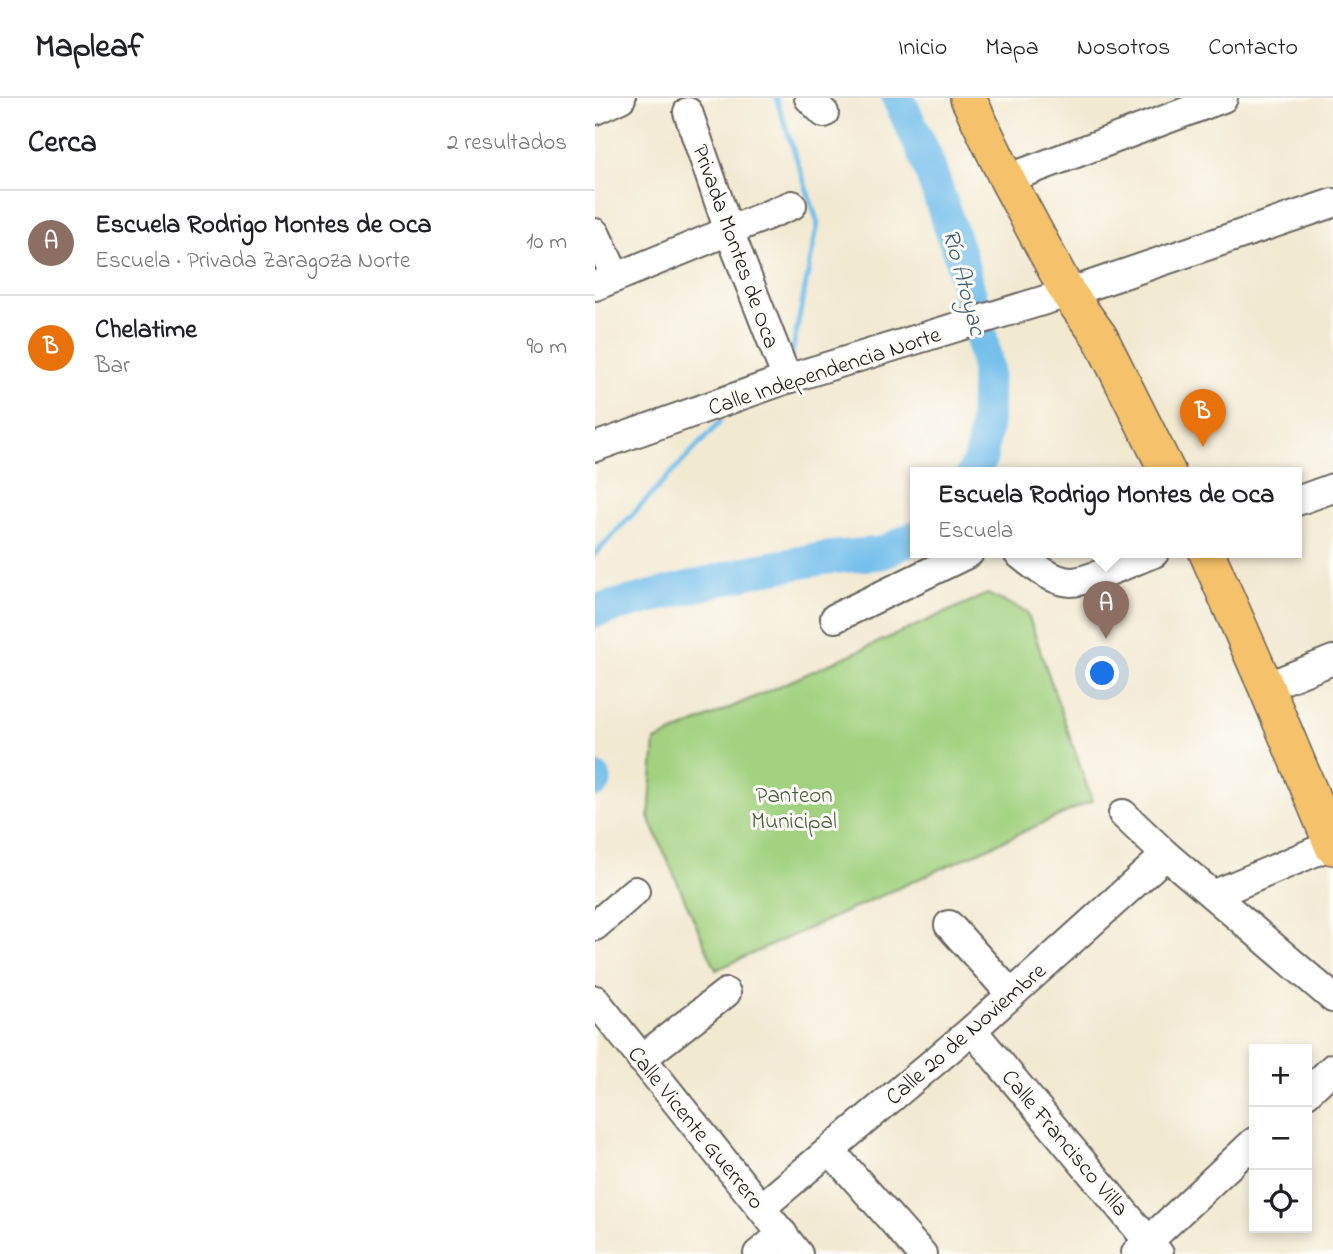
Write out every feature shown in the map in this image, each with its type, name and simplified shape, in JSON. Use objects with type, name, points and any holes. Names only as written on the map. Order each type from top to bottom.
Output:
[{"type":"main road","points":[[968,98],[1007,179],[1068,293],[1100,337],[1165,467]]},
{"type":"main road","points":[[1209,558],[1333,845]]},
{"type":"street","points":[[595,110],[621,98]]},
{"type":"street","points":[[1007,179],[1223,98]]},
{"type":"street","name":"Privada Montes de Oca","points":[[688,112],[729,231],[787,379]]},
{"type":"street","name":"Calle Independencia Norte","points":[[595,447],[787,379],[1068,293],[1333,203]]},
{"type":"street","points":[[595,233],[606,282],[792,205]]},
{"type":"street","points":[[1302,499],[1333,488]]},
{"type":"street","points":[[835,618],[959,558]]},
{"type":"street","points":[[1025,558],[1052,577],[1070,582],[1085,580],[1141,558]]},
{"type":"street","points":[[1266,687],[1333,660]]},
{"type":"street","points":[[1122,814],[1333,998]]},
{"type":"street","points":[[1213,894],[1333,845]]},
{"type":"street","name":"Calle 20 de Noviembre","points":[[762,1207],[972,1030],[1166,855]]},
{"type":"street","points":[[595,926],[635,891]]},
{"type":"street","points":[[949,925],[1011,994]]},
{"type":"street","points":[[641,1059],[726,993]]},
{"type":"street","name":"Calle Vicente Guerrero","points":[[595,1000],[791,1244]]},
{"type":"street","name":"Calle Francisco Villa","points":[[972,1030],[1147,1250]]},
{"type":"street","points":[[1312,1088],[1333,1068]]},
{"type":"street","points":[[1147,1250],[1249,1147]]},
{"type":"street","points":[[830,1150],[922,1254]]},
{"type":"street","points":[[758,1254],[791,1244]]},
{"type":"green space","name":"Panteon Municipal","points":[[987,594],[1027,612],[1092,801],[716,970],[649,818],[655,741]]},
{"type":"waterway","points":[[776,98],[818,223],[791,358]]},
{"type":"waterway","name":"Río Atoyac","points":[[898,98],[925,155],[960,256],[981,336],[987,367],[986,424],[981,458],[976,467]]},
{"type":"waterway","points":[[595,554],[720,422]]},
{"type":"waterway","name":"Río Atoyac","points":[[595,611],[758,570],[827,558],[882,553],[910,539]]},
{"type":"place","name":"Chelatime","points":[[1203,447]]},
{"type":"place","name":"Escuela Rodrigo Montes de Oca","points":[[1106,639]]}]
